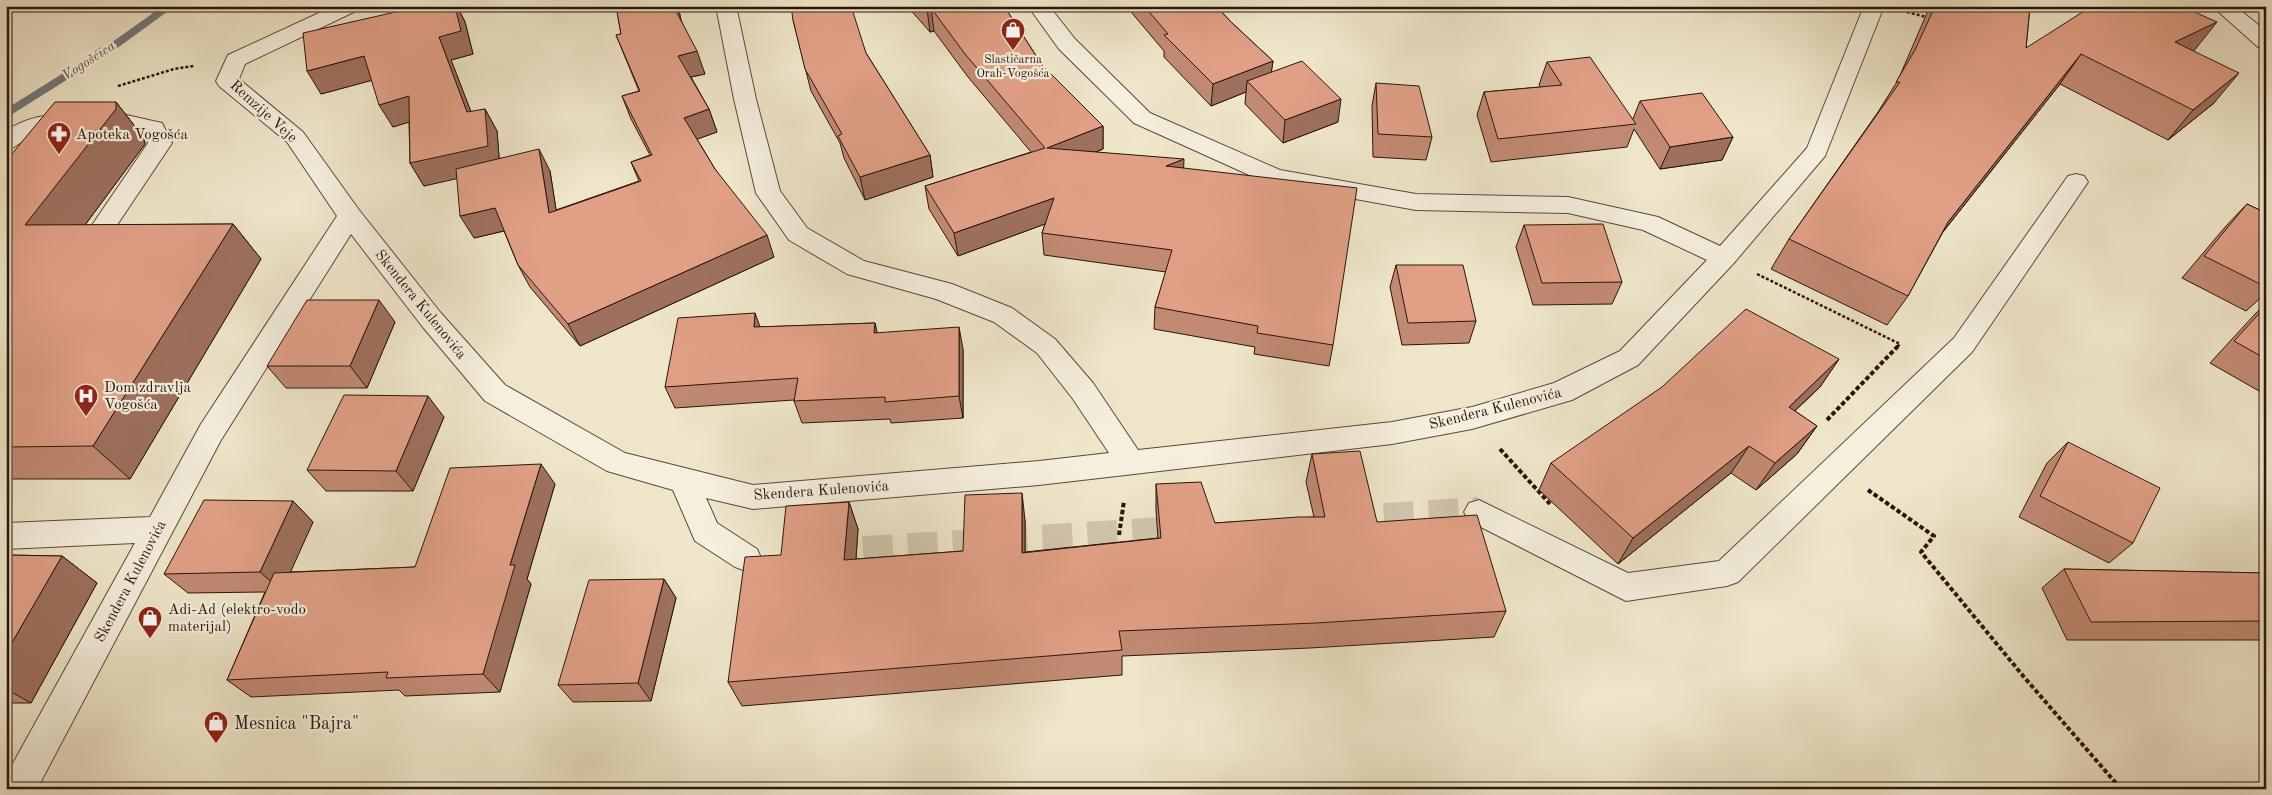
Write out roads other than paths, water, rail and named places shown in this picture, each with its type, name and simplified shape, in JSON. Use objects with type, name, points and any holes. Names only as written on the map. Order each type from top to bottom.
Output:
[{"type":"street","name":"Remzije Veje","points":[[350,216],[295,137],[227,81],[236,60],[351,6]]},
{"type":"street","points":[[726,6],[745,99],[768,193],[798,234],[856,268],[943,291],[1003,315],[1046,346],[1083,391],[1130,461]]},
{"type":"street","points":[[1038,6],[1067,44],[1142,118],[1275,177],[1416,202],[1568,205],[1649,223],[1724,258]]},
{"type":"street","name":"Skendera Kulenovića","points":[[18,789],[211,432],[350,216],[431,319],[495,393],[617,464],[753,496],[1039,473],[1130,461],[1392,433],[1472,418],[1562,392],[1629,358],[1724,258],[1817,151],[1874,6]]},
{"type":"street","points":[[2222,6],[2266,42]]},
{"type":"street","points":[[6,143],[27,128],[69,119],[114,119],[154,128],[160,143],[102,228]]},
{"type":"street","points":[[1478,512],[1626,587],[1727,573],[1963,345],[2076,182]]},
{"type":"street","points":[[684,481],[706,532],[746,558]]},
{"type":"street","points":[[6,536],[158,528]]},
{"type":"waterway","name":"Vogošćica","points":[[6,114],[112,47],[170,6]]},
{"type":"tunnel","points":[[1339,521],[1479,512]]},
{"type":"tunnel","points":[[818,554],[1194,530]]},
{"type":"place","name":"Slastičarna Orah-Vogošća","points":[[1013,51]]},
{"type":"place","name":"Apoteka Vogošća","points":[[59,155]]},
{"type":"place","name":"Dom zdravlja Vogošća","points":[[86,417]]},
{"type":"place","name":"Adi-Ad (elektro-vodo materijal)","points":[[150,639]]},
{"type":"place","name":"Mesnica \"Bajra\"","points":[[216,744]]}]
